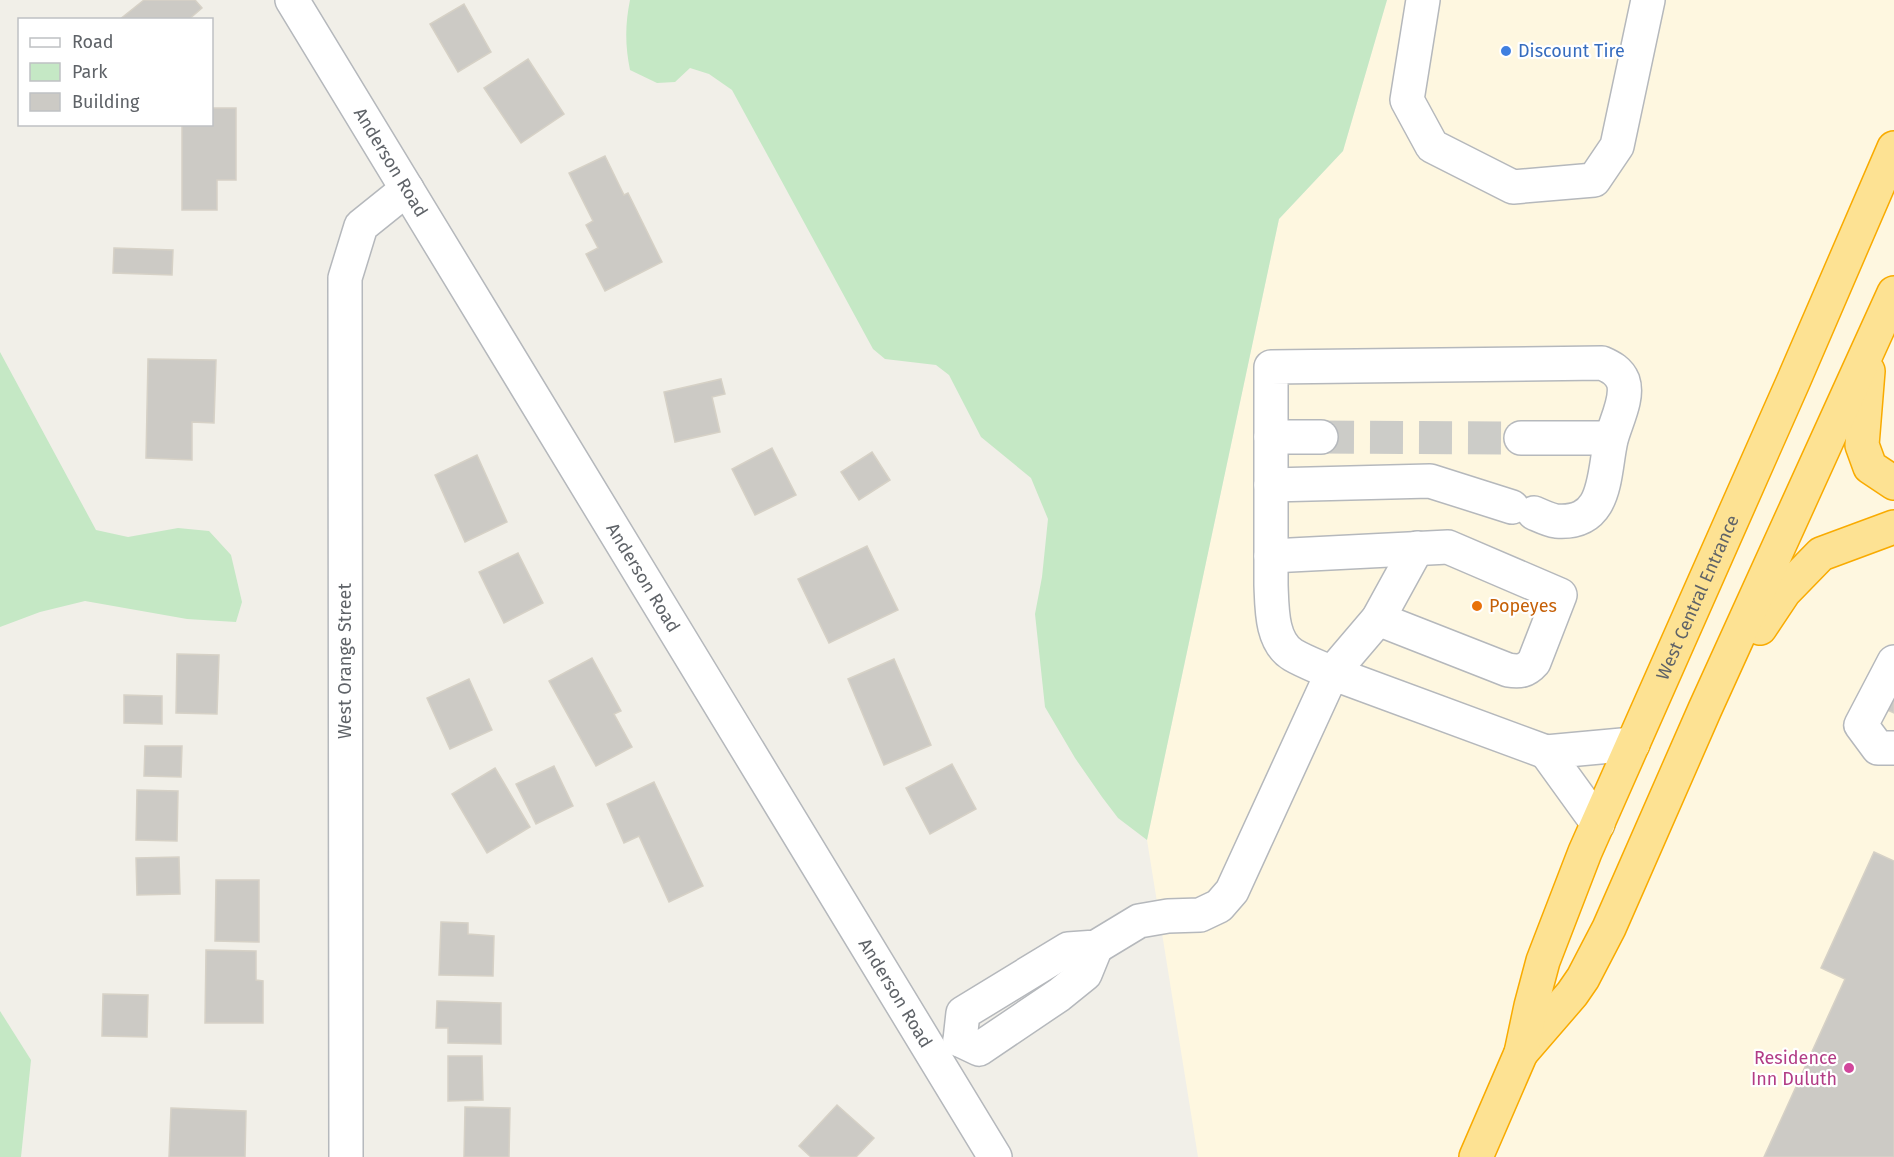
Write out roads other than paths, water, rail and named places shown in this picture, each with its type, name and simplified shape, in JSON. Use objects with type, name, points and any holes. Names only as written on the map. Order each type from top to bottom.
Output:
[{"type":"highway","name":"West Central Entrance","points":[[1476,1157],[1521,1053],[1543,961],[1563,906],[1894,148]]},
{"type":"highway","name":"West Central Entrance","points":[[1521,1053],[1553,1019],[1583,978],[1609,928],[1894,293]]},
{"type":"highway","points":[[1871,344],[1862,446],[1870,467],[1894,483]]},
{"type":"highway","points":[[1706,710],[1784,592],[1821,554],[1894,527]]},
{"type":"street","name":"Anderson Road","points":[[292,0],[407,189],[947,1048],[995,1157]]},
{"type":"street","points":[[1423,0],[1407,100],[1432,146],[1513,187],[1594,180],[1617,146],[1648,0]]},
{"type":"street","name":"West Orange Street","points":[[346,1157],[345,278],[361,226],[407,189]]},
{"type":"street","points":[[1271,485],[1430,481],[1556,520],[1581,518],[1592,510],[1601,497],[1611,438],[1623,399],[1623,382],[1614,369],[1602,363],[1271,367],[1271,485],[1271,556],[1273,615],[1279,642],[1291,654],[1332,673],[1546,752],[1633,744]]},
{"type":"street","points":[[1271,436],[1321,437]]},
{"type":"street","points":[[1521,438],[1611,438]]},
{"type":"street","points":[[1271,556],[1448,547],[1560,595],[1534,662],[1528,670],[1519,672],[1508,670],[1378,620]]},
{"type":"street","points":[[947,1048],[979,1049],[1059,995],[1085,974],[1096,947],[1139,921],[1168,916],[1200,915],[1219,906],[1232,891],[1332,673],[1378,620],[1417,548]]},
{"type":"street","points":[[1894,662],[1861,725],[1878,748],[1894,748]]},
{"type":"street","points":[[1546,752],[1598,824]]},
{"type":"tunnel","points":[[1321,437],[1521,438]]},
{"type":"place","name":"Discount Tire","points":[[1506,51]]},
{"type":"place","name":"Popeyes","points":[[1477,606]]},
{"type":"place","name":"Residence Inn Duluth","points":[[1849,1068]]}]
